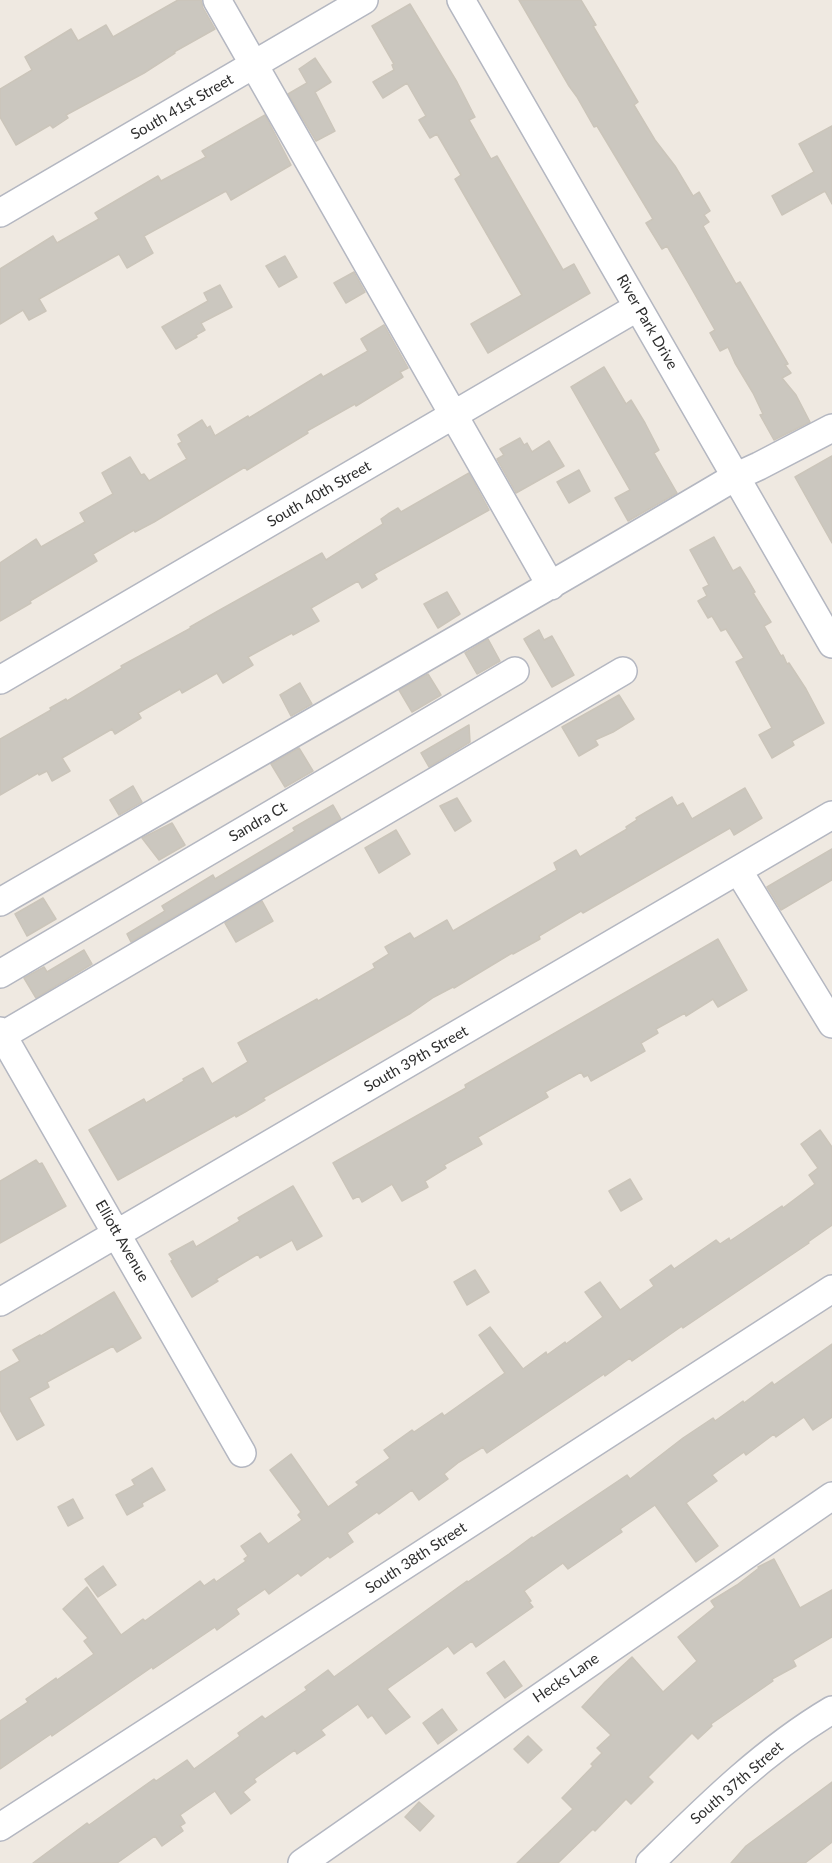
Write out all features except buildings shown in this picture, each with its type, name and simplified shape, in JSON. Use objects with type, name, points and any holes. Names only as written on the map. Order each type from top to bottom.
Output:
[{"type":"street","points":[[217,0],[551,586]]},
{"type":"street","name":"South 41st Street","points":[[0,213],[364,0]]},
{"type":"street","name":"River Park Drive","points":[[461,0],[832,644]]},
{"type":"street","name":"South 40th Street","points":[[0,680],[638,307]]},
{"type":"street","points":[[0,902],[320,716],[551,586],[735,477],[832,428]]},
{"type":"street","name":"Sandra Ct","points":[[0,974],[515,671]]},
{"type":"street","points":[[1,1035],[623,671]]},
{"type":"street","name":"South 39th Street","points":[[0,1302],[832,816]]},
{"type":"street","points":[[738,870],[832,1024]]},
{"type":"street","name":"Elliott Avenue","points":[[1,1035],[242,1453]]},
{"type":"street","name":"South 38th Street","points":[[0,1827],[832,1289]]},
{"type":"street","name":"Hecks Lane","points":[[302,1863],[832,1496]]},
{"type":"street","name":"South 37th Street","points":[[650,1863],[756,1762],[832,1710]]}]
